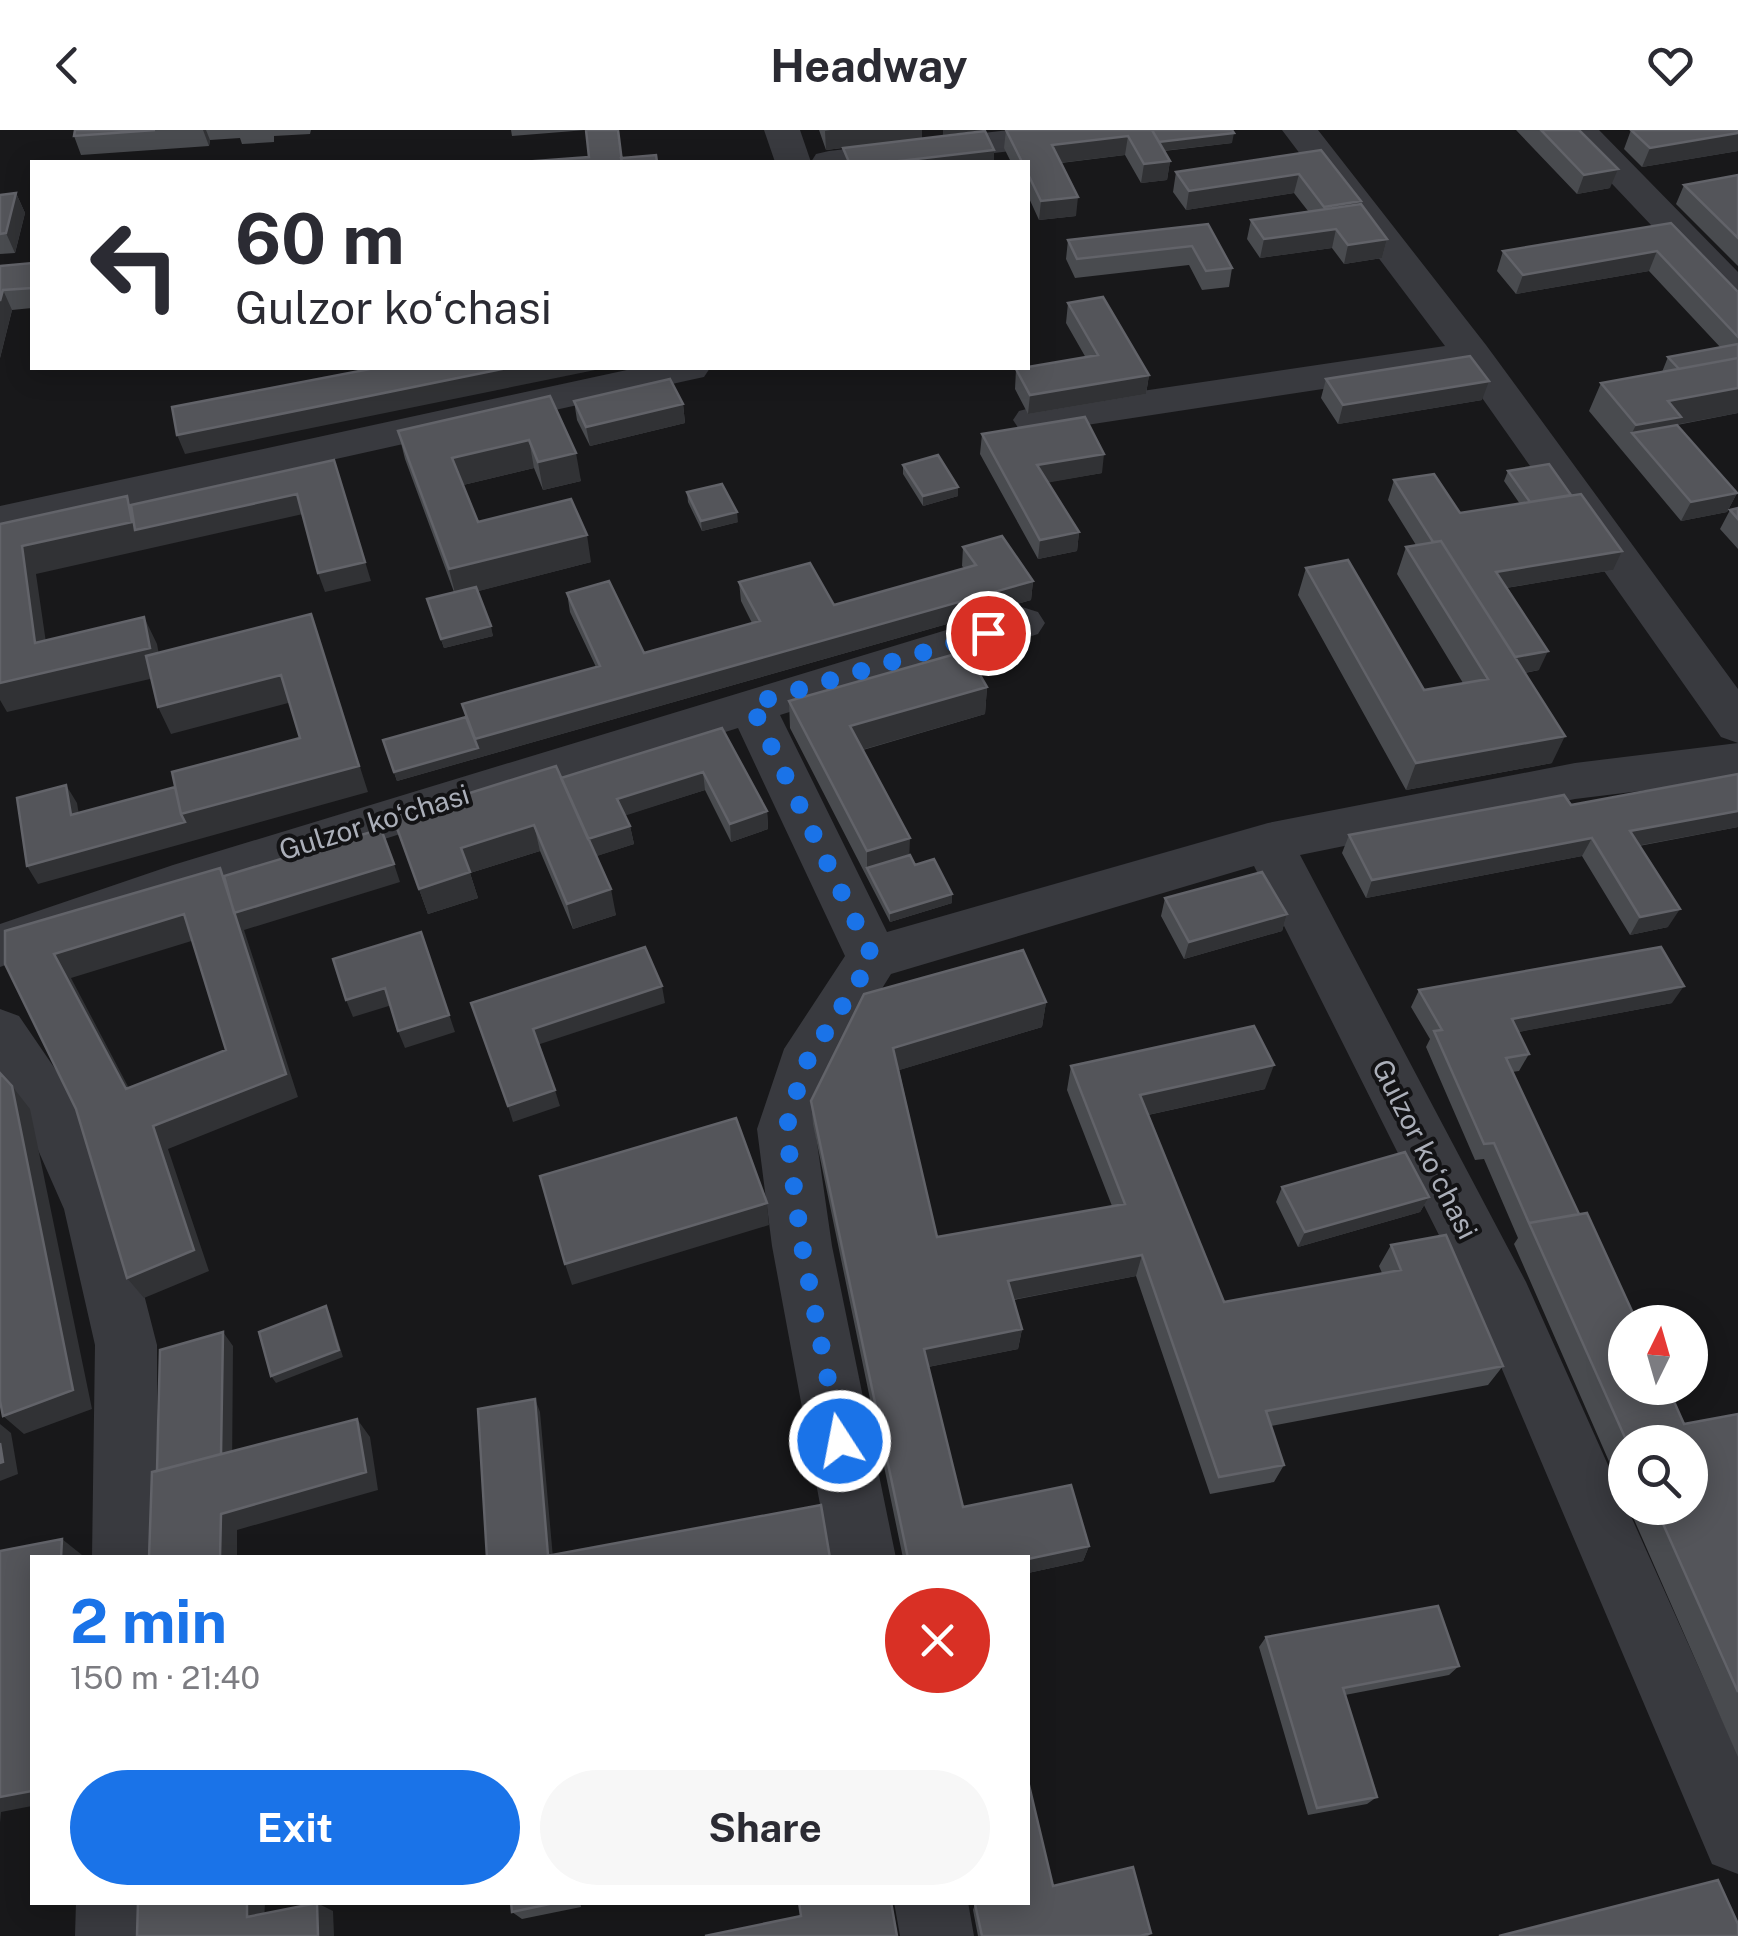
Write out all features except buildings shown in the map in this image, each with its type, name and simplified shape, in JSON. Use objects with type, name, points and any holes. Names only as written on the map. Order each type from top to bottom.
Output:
[{"type":"street","points":[[782,130],[792,160]]},
{"type":"street","points":[[846,160],[1098,130]]},
{"type":"street","points":[[1300,130],[1472,354],[1738,725]]},
{"type":"street","points":[[1579,130],[1738,294]]},
{"type":"street","points":[[1034,420],[1472,354]]},
{"type":"street","points":[[0,520],[681,370]]},
{"type":"street","name":"Gulzor koʻchasi","points":[[0,946],[192,879],[1022,623]]},
{"type":"street","points":[[751,704],[873,958]]},
{"type":"street","points":[[862,1555],[802,1246],[786,1129],[804,1066],[873,958],[1268,842],[1575,782],[1738,761]]},
{"type":"street","name":"Gulzor koʻchasi","points":[[1268,842],[1504,1302],[1738,1838]]},
{"type":"street","points":[[0,1032],[42,1096],[93,1208],[122,1328],[126,1364],[125,1555]]},
{"type":"street","points":[[112,1936],[113,1905]]},
{"type":"street","points":[[932,1905],[937,1936]]},
{"type":"route","points":[[840,1441],[802,1246],[786,1129],[804,1066],[873,958],[751,704],[988,633]]}]
